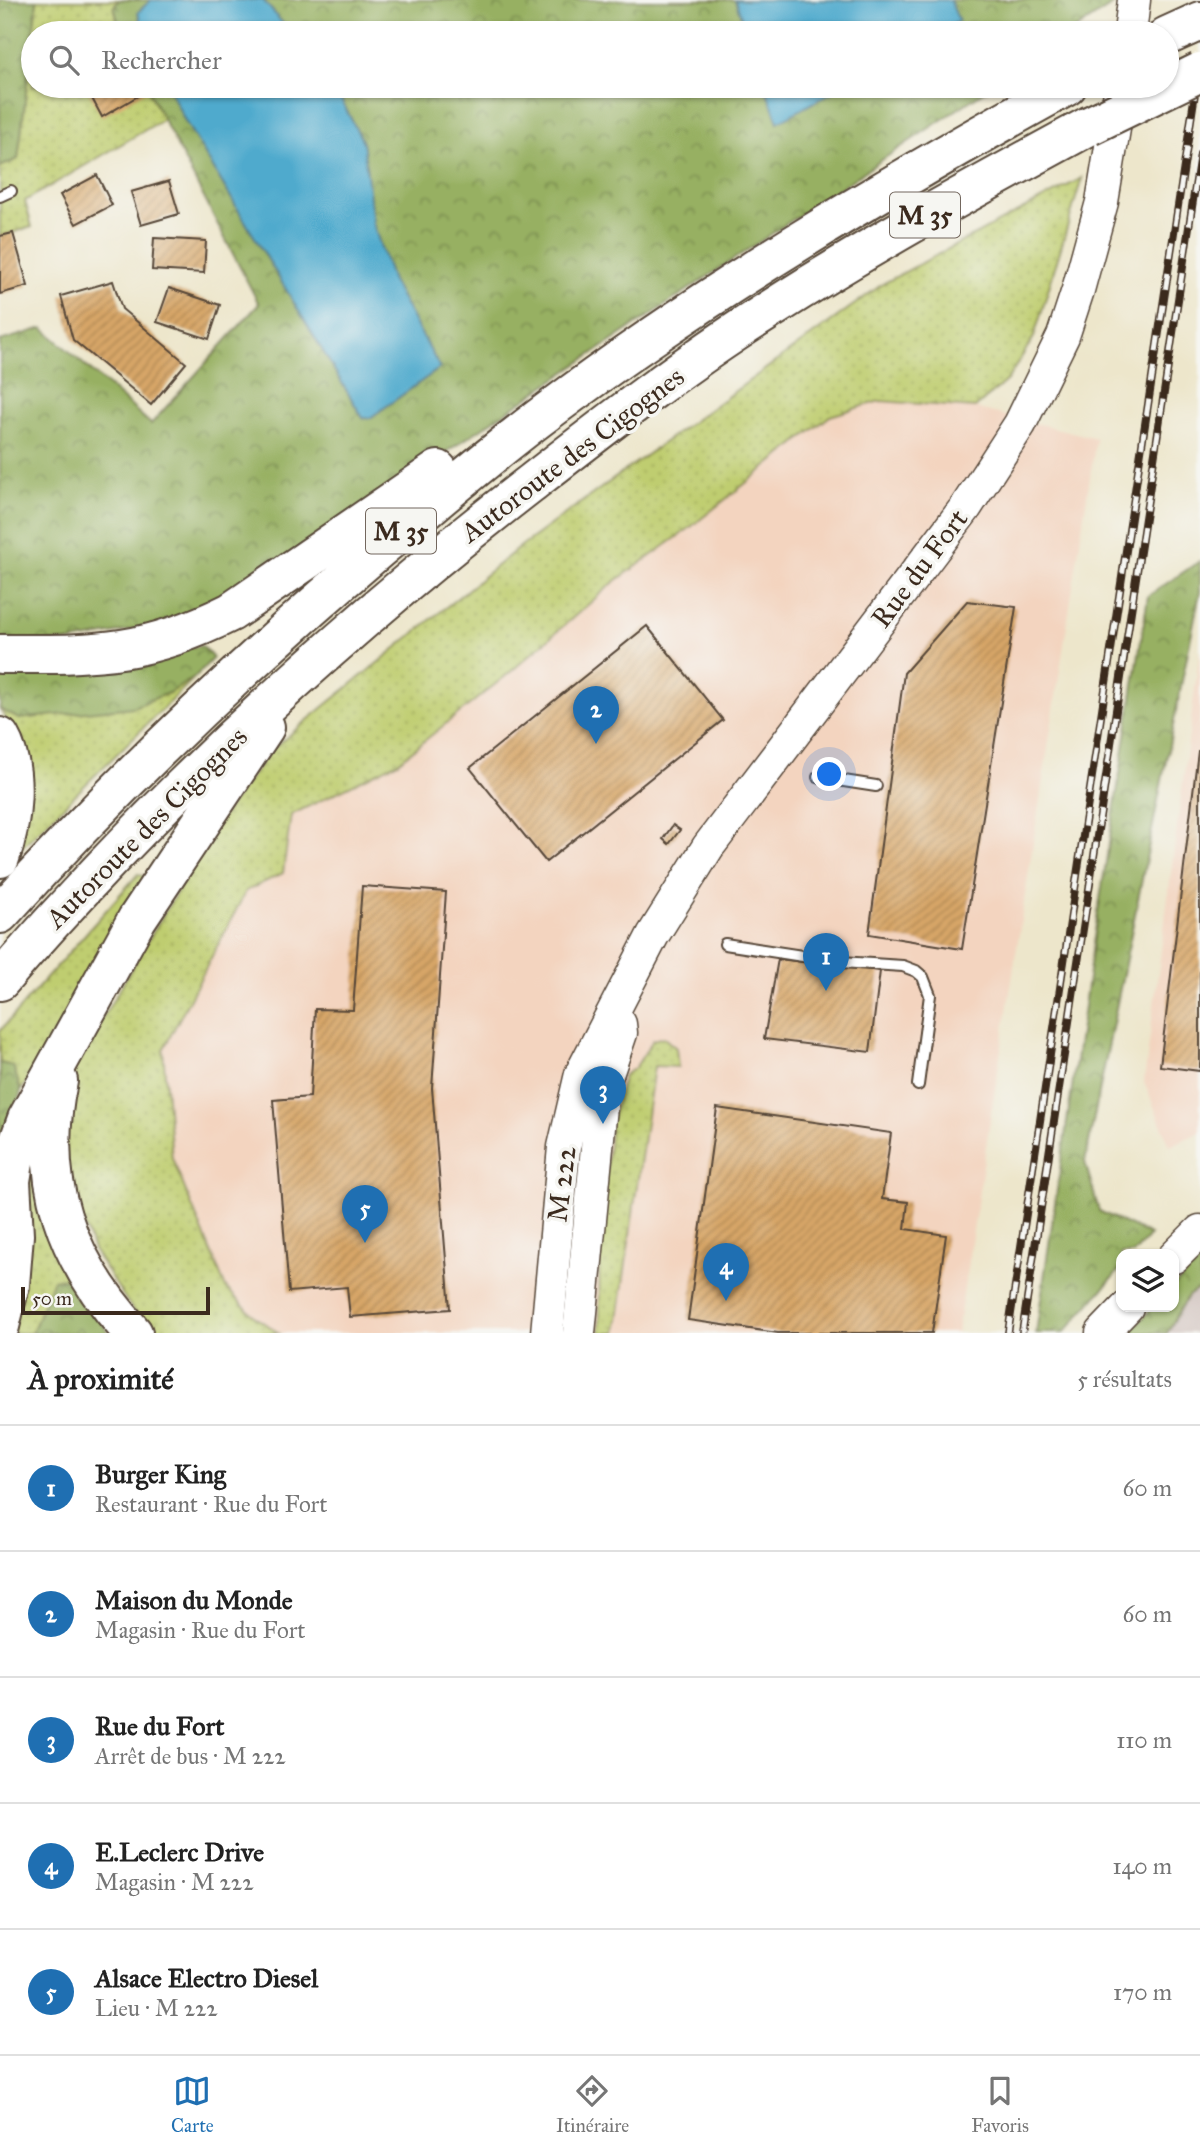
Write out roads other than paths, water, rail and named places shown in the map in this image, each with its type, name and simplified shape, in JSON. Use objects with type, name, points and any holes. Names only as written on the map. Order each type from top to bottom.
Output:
[{"type":"highway","points":[[1179,31],[1200,21]]},
{"type":"highway","name":"Autoroute des Cigognes","points":[[1179,82],[1200,72]]},
{"type":"highway","name":"Autoroute des Cigognes","points":[[0,914],[138,766],[267,644],[547,412],[688,312],[852,209],[1046,98]]},
{"type":"highway","name":"Autoroute des Cigognes","points":[[0,981],[64,906],[164,801],[289,685],[458,540],[603,427],[766,312],[932,211],[1147,98]]},
{"type":"highway","points":[[0,654],[122,652],[163,642],[231,612],[782,231],[852,209]]},
{"type":"highway","points":[[0,1326],[10,1285],[13,1235],[11,1181],[16,1149],[27,1119],[137,919],[223,787],[251,753],[289,685]]},
{"type":"highway","points":[[0,737],[11,773],[9,809],[0,858]]},
{"type":"highway","points":[[66,1045],[51,1115],[51,1176],[66,1235],[105,1303],[133,1333]]},
{"type":"main road","points":[[1131,21],[1134,0]]},
{"type":"main road","name":"Rue du Fort","points":[[617,1004],[672,901],[708,847],[966,507],[1020,424],[1063,336],[1082,279],[1102,202],[1119,98]]},
{"type":"main road","name":"M 222","points":[[547,1333],[562,1160],[574,1096],[581,1074],[617,1004]]},
{"type":"main road","name":"M 222","points":[[579,1333],[603,1086],[621,1032],[617,1004]]},
{"type":"main road","points":[[1179,1252],[1200,1231]]},
{"type":"main road","points":[[1102,1333],[1122,1312]]},
{"type":"lane","points":[[818,777],[876,786]]},
{"type":"lane","points":[[725,944],[841,962],[903,966],[916,971],[923,977],[930,995],[918,1085]]},
{"type":"water","points":[[151,0],[263,0],[281,21],[140,21],[138,12]]},
{"type":"water","points":[[735,0],[950,0],[959,21],[743,21]]},
{"type":"water","points":[[174,98],[340,98],[363,142],[373,223],[392,281],[440,368],[370,418],[363,418]]},
{"type":"water","points":[[769,98],[821,98],[778,122]]},
{"type":"railway","points":[[1008,1333],[1200,60]]},
{"type":"railway","points":[[1022,1333],[1200,154]]},
{"type":"place","name":"Maison du Monde","points":[[596,744]]},
{"type":"place","name":"Burger King","points":[[826,991]]},
{"type":"place","name":"Rue du Fort","points":[[603,1124]]},
{"type":"place","name":"Alsace Electro Diesel","points":[[365,1243]]},
{"type":"place","name":"E.Leclerc Drive","points":[[726,1301]]}]
